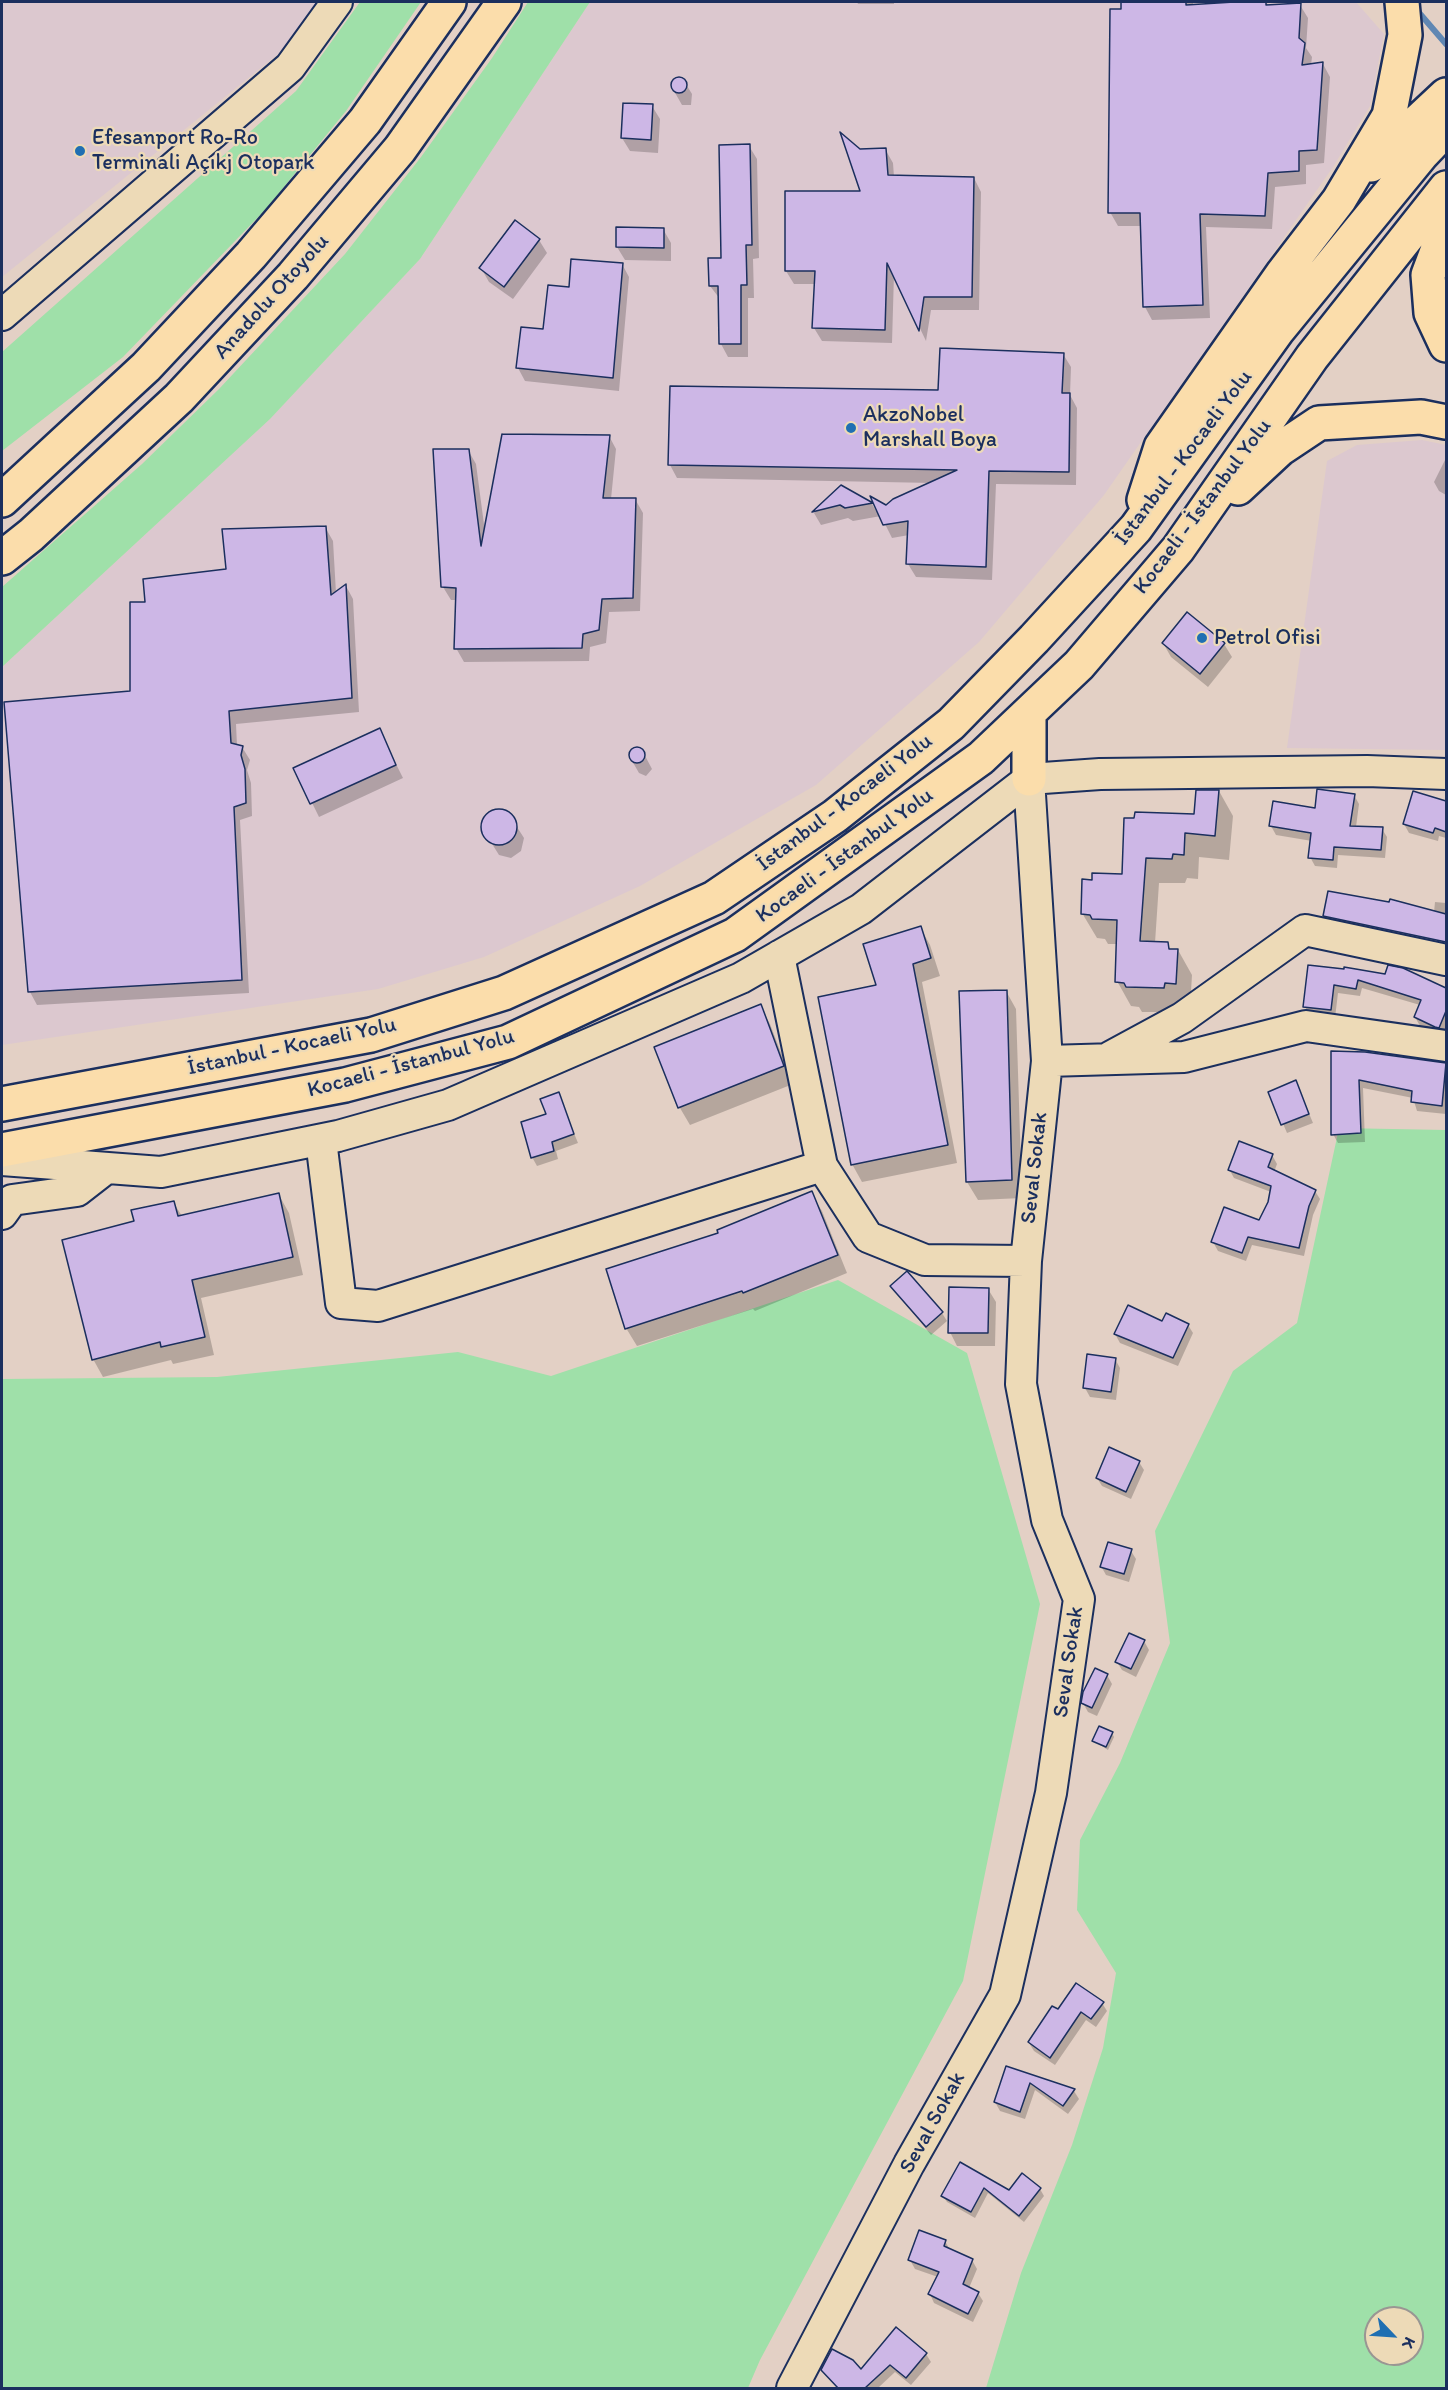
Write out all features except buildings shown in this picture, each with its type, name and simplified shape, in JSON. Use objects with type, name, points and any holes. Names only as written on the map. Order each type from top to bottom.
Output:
[{"type":"highway","name":"Anadolu Otoyolu","points":[[2,500],[146,367],[251,255],[364,121],[449,2]]},
{"type":"highway","name":"Anadolu Otoyolu","points":[[2,558],[31,535],[179,398],[293,276],[400,149],[504,2]]},
{"type":"highway","points":[[1136,528],[1161,447],[1348,185],[1389,116],[1405,35],[1402,2]]},
{"type":"highway","points":[[1348,185],[1396,144],[1446,94]]},
{"type":"highway","name":"İstanbul - Kocaeli Yolu","points":[[2,1104],[371,1035],[504,993],[714,898],[835,816],[951,724],[1034,639],[1136,528],[1278,330],[1422,154],[1446,129]]},
{"type":"highway","name":"Kocaeli - İstanbul Yolu","points":[[2,1150],[345,1085],[508,1042],[735,935],[981,758],[1078,665],[1178,549],[1312,357],[1446,188]]},
{"type":"highway","points":[[1446,227],[1428,275],[1431,313],[1446,345]]},
{"type":"highway","points":[[1149,583],[1200,538],[1233,494],[1255,471],[1280,449],[1318,423],[1421,417],[1446,422]]},
{"type":"highway","points":[[1029,713],[1029,779]]},
{"type":"street","points":[[2,315],[290,67],[337,2]]},
{"type":"street","points":[[2,1160],[104,1170],[161,1172],[321,1140],[448,1105],[741,978],[861,909],[1029,779],[1100,774],[1367,771],[1446,774]]},
{"type":"street","name":"Seval Sokak","points":[[792,2388],[909,2164],[1005,1995],[1051,1792],[1079,1599],[1047,1520],[1021,1384],[1026,1261],[1047,1061],[1029,779]]},
{"type":"street","points":[[1105,1059],[1182,1018],[1305,930],[1446,960]]},
{"type":"street","points":[[779,956],[822,1166],[868,1237],[925,1260],[1026,1261]]},
{"type":"street","points":[[1047,1061],[1184,1057],[1306,1026],[1446,1046]]},
{"type":"street","points":[[321,1140],[341,1303],[378,1306],[822,1166]]},
{"type":"street","points":[[2,1214],[12,1200],[77,1191],[104,1170]]},
{"type":"shaded area","name":"Efesanport Ro-Ro Terminali Açıkj Otopark","points":[[2,2],[328,2],[314,25],[2,277]]},
{"type":"shaded area","points":[[590,2],[1356,2],[1384,34],[1370,106],[1333,167],[1104,495],[979,642],[816,785],[640,886],[484,957],[378,989],[2,1045],[2,667],[270,419],[420,259]]},
{"type":"shaded area","points":[[1422,440],[1446,445],[1446,750],[1287,748],[1327,461],[1357,445]]},
{"type":"green space","points":[[360,2],[421,2],[346,111],[265,210],[123,357],[2,451],[2,352],[296,91]]},
{"type":"green space","points":[[528,2],[590,2],[420,259],[270,419],[2,667],[2,587],[142,464],[219,389],[345,254],[421,157],[492,58]]},
{"type":"green space","points":[[1339,1128],[1446,1130],[1446,2388],[986,2388],[1021,2273],[1072,2145],[1103,2048],[1116,1973],[1077,1910],[1080,1840],[1120,1763],[1170,1643],[1155,1531],[1233,1371],[1297,1323]]},
{"type":"green space","points":[[838,1280],[967,1353],[1040,1604],[963,1981],[760,2360],[748,2388],[2,2388],[2,1379],[217,1377],[458,1352],[551,1376]]},
{"type":"waterway","points":[[1415,8],[1446,44]]},
{"type":"place","name":"Efesanport Ro-Ro Terminali Açıkj Otopark","points":[[80,151]]},
{"type":"place","name":"AkzoNobel Marshall Boya","points":[[851,428]]},
{"type":"place","name":"Petrol Ofisi","points":[[1202,638]]}]
